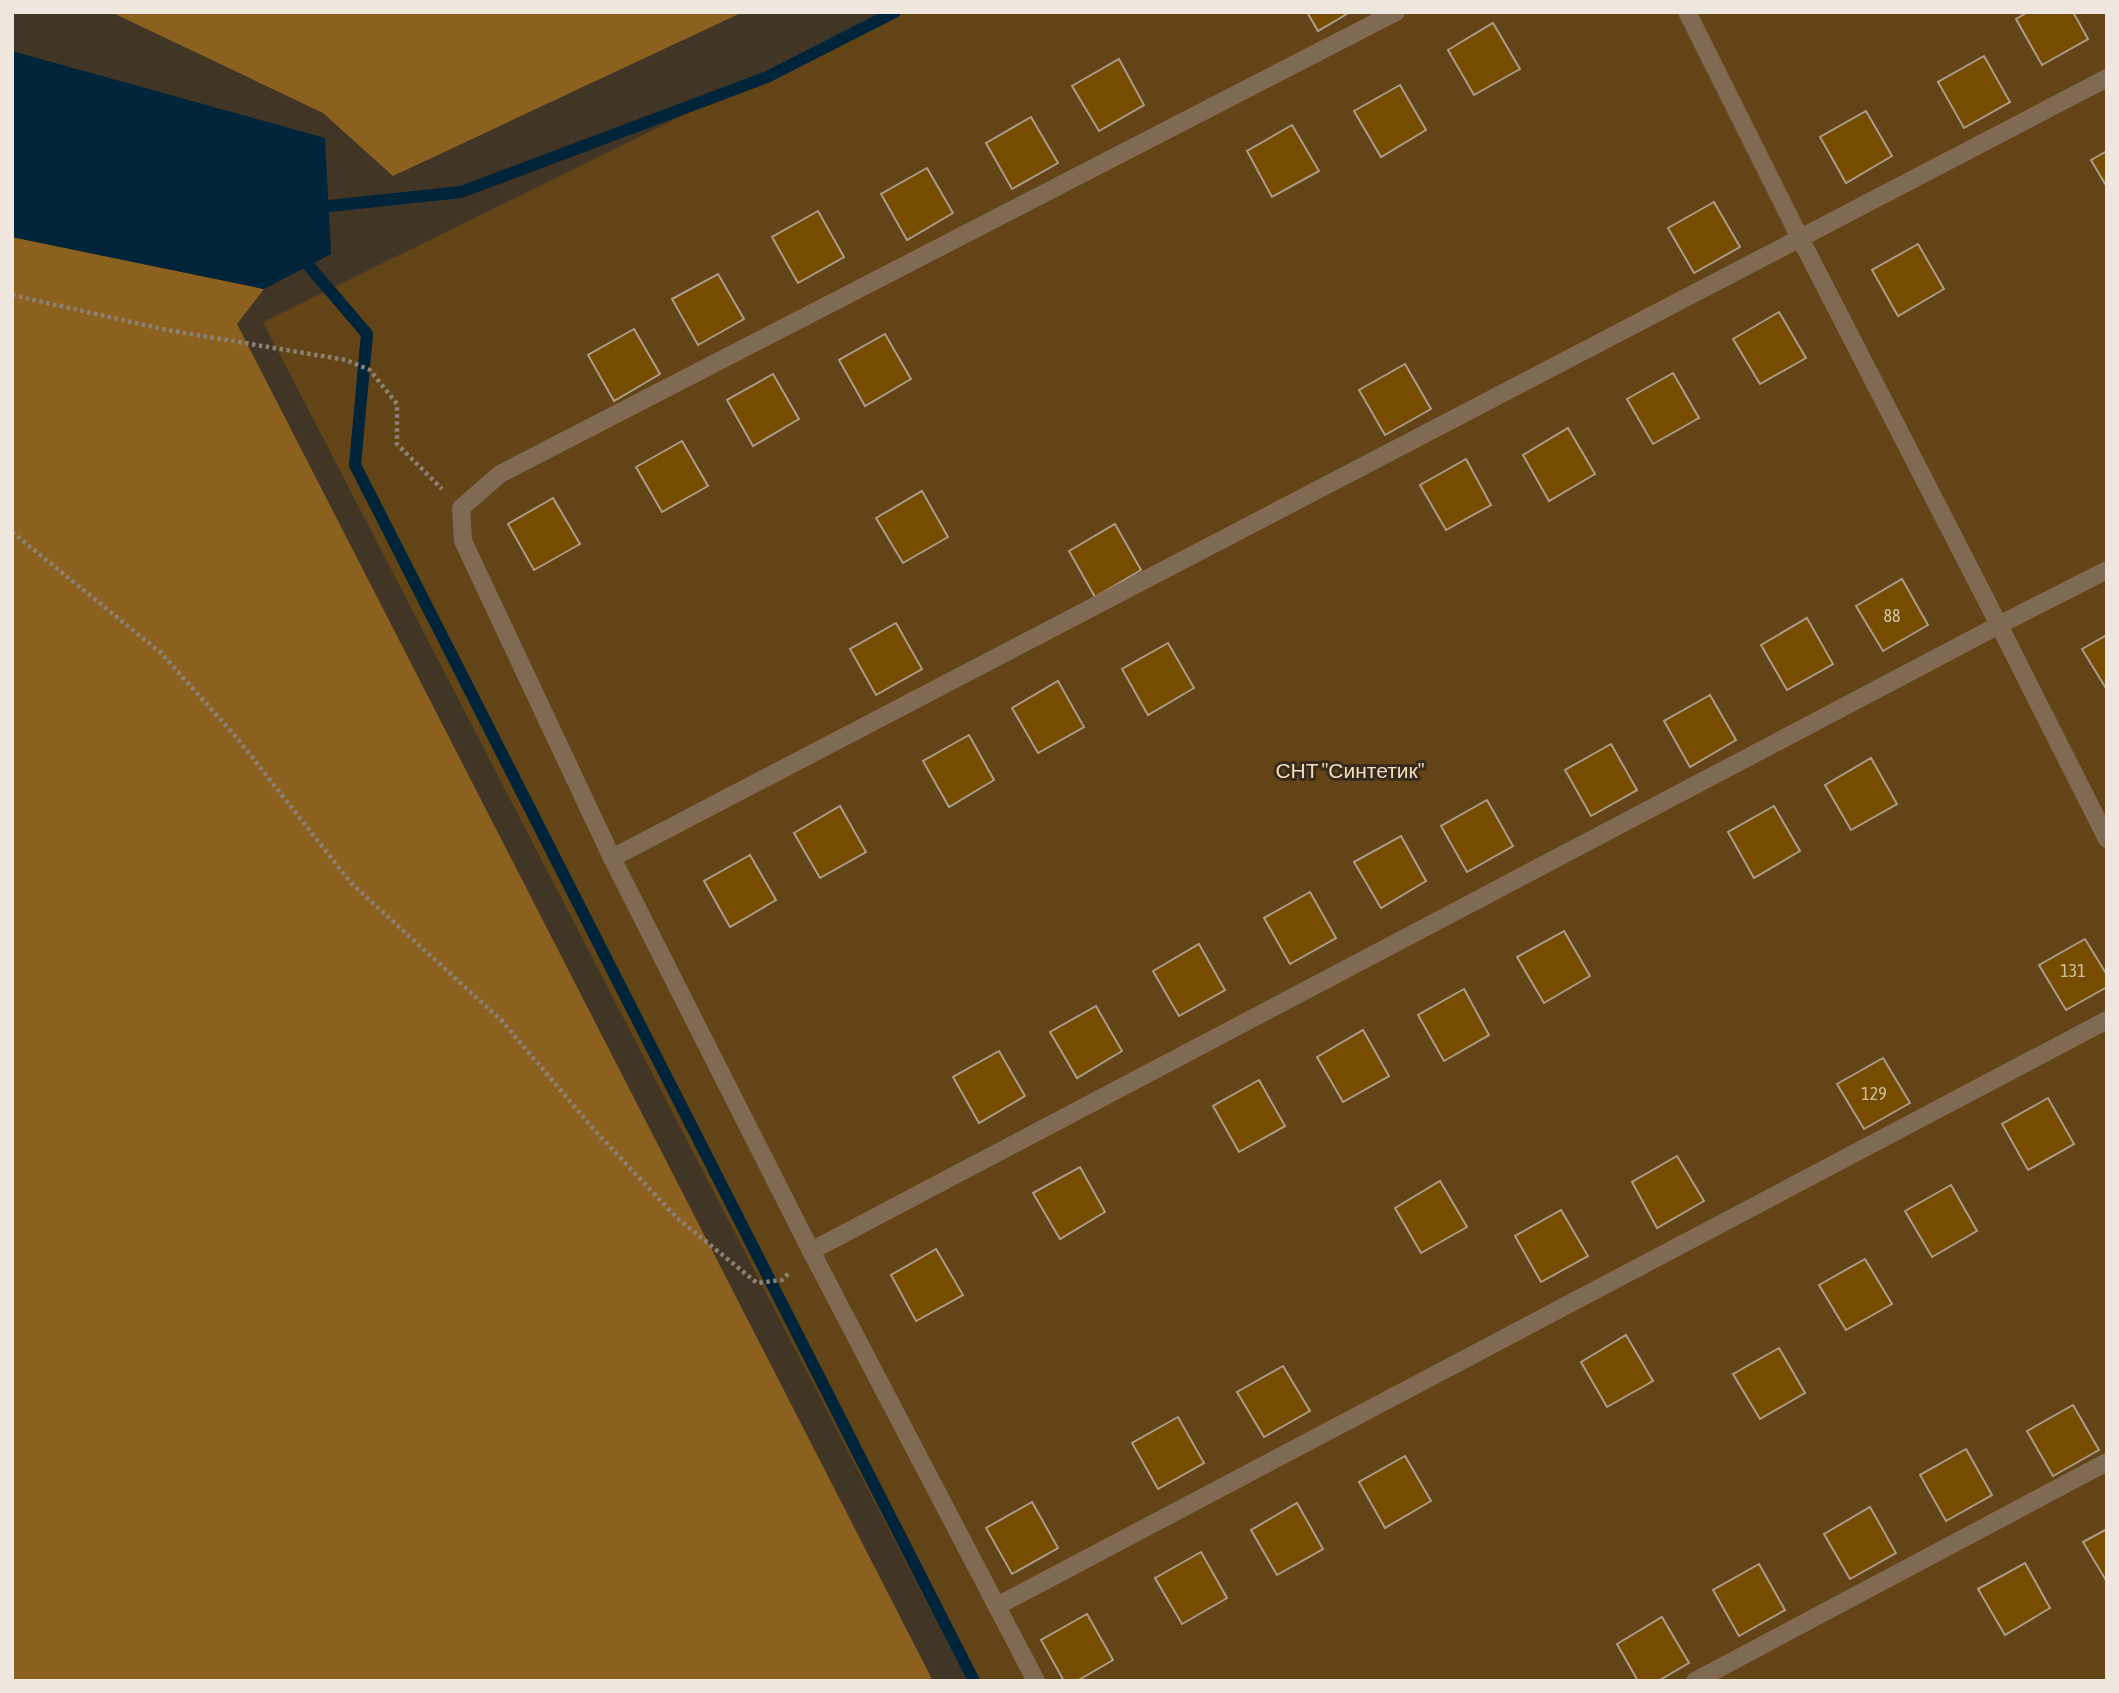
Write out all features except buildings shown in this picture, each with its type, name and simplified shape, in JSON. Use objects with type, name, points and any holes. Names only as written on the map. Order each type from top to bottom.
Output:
[{"type":"lane","points":[[1036,1681],[811,1251],[612,858],[463,541],[461,508],[500,474],[1396,12]]},
{"type":"lane","points":[[1687,12],[2107,839]]},
{"type":"lane","points":[[612,858],[2107,78]]},
{"type":"lane","points":[[811,1251],[2107,570]]},
{"type":"lane","points":[[997,1606],[2107,1020]]},
{"type":"lane","points":[[1695,1681],[2107,1462]]},
{"type":"path","points":[[12,295],[167,330],[346,360],[370,370],[397,404],[397,444],[461,508]]},
{"type":"path","points":[[12,532],[162,653],[237,738],[351,883],[502,1021],[596,1132],[677,1218],[757,1283],[782,1280]]},
{"type":"green space","name":"СНТ \"Синтетик\"","points":[[893,12],[2107,12],[2107,1681],[967,1681],[263,322]]},
{"type":"shaded area","points":[[104,12],[743,12],[393,176],[323,113],[115,14]]},
{"type":"shaded area","points":[[12,237],[264,289],[237,324],[933,1681],[12,1681]]},
{"type":"water","points":[[12,51],[325,138],[331,254],[264,289],[12,237]]},
{"type":"waterway","points":[[329,206],[461,192],[767,77],[895,12]]},
{"type":"waterway","points":[[309,266],[367,334],[355,465],[974,1681]]}]
